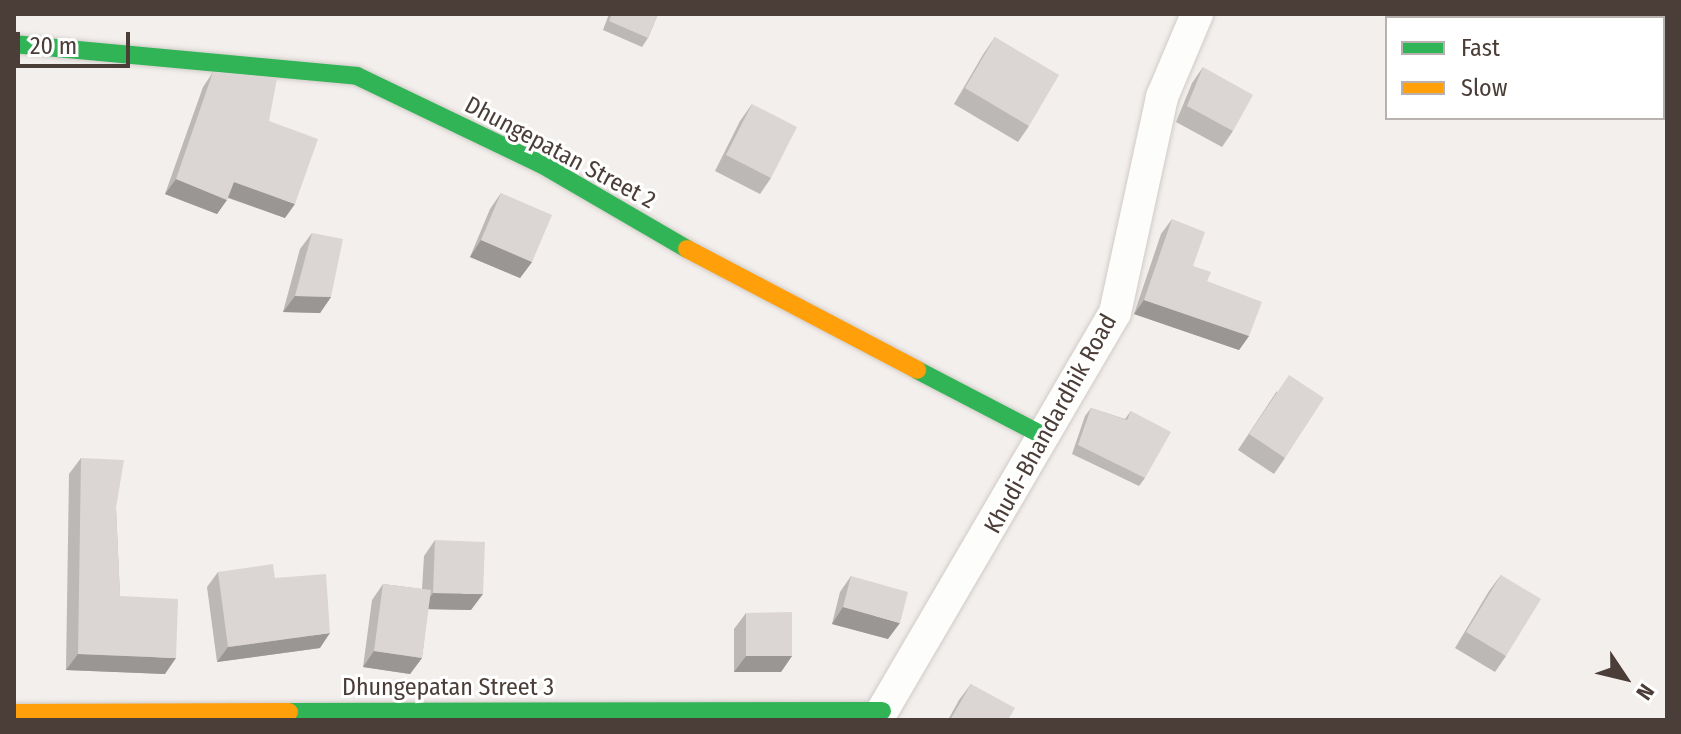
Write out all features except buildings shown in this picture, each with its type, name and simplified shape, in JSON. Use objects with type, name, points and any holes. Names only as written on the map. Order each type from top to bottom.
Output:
[{"type":"street","name":"Khudi-Bhandardhik Road","points":[[880,716],[1115,313],[1162,97],[1197,14]]},
{"type":"street","name":"Dhungepatan Street 2","points":[[14,44],[357,76],[541,164],[717,267],[1044,436]]},
{"type":"street","name":"Dhungepatan Street 3","points":[[14,713],[880,716]]},
{"type":"traffic: fast","points":[[14,44],[357,76],[541,164],[687,249]]},
{"type":"traffic: fast","points":[[917,370],[1044,436]]},
{"type":"traffic: fast","points":[[289,712],[882,711]]},
{"type":"traffic: slow","points":[[687,249],[917,370]]},
{"type":"traffic: slow","points":[[14,713],[289,712]]}]
